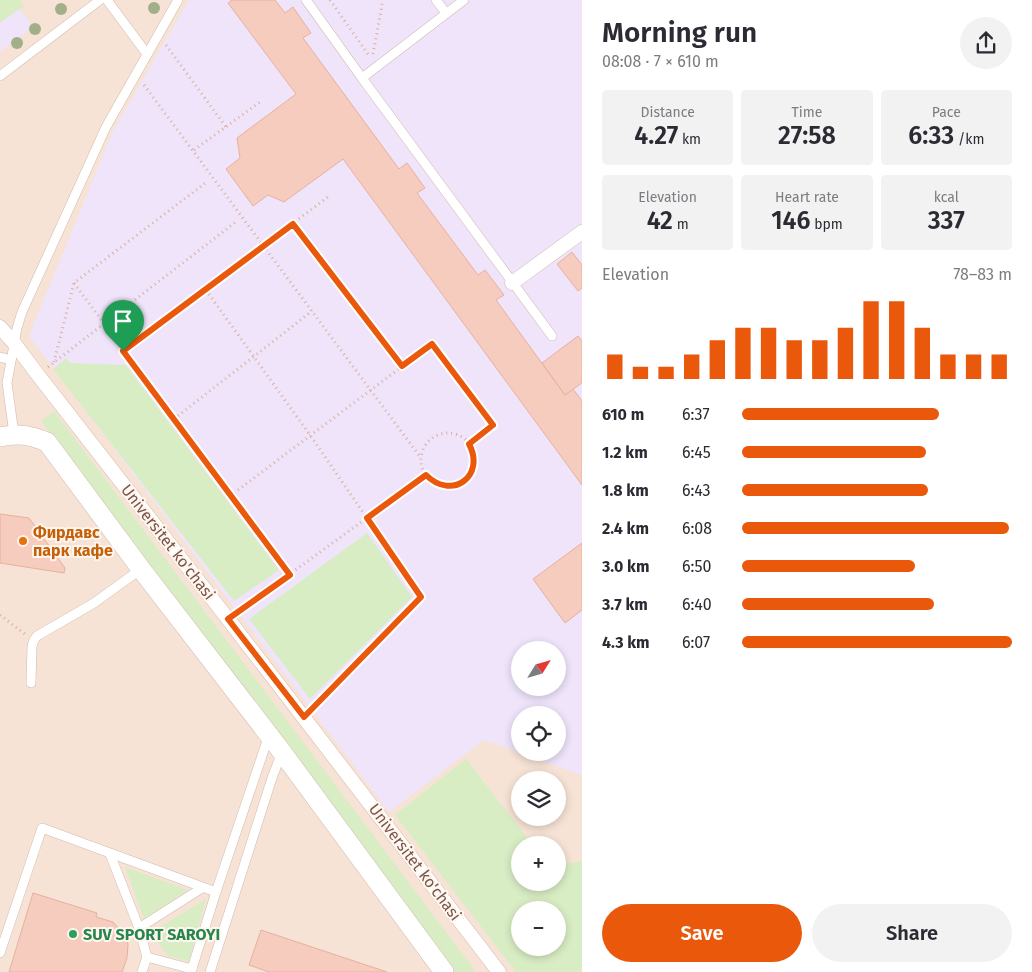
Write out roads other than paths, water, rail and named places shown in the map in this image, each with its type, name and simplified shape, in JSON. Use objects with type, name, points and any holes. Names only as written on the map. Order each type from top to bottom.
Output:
[{"type":"street","points":[[512,283],[582,232]]},
{"type":"street","name":"Universitet ko'chasi","points":[[0,327],[304,717],[499,972]]},
{"type":"street","points":[[7,435],[32,435],[47,442],[141,569],[282,752],[444,972]]},
{"type":"lane","points":[[0,76],[100,0]]},
{"type":"lane","points":[[107,0],[147,54]]},
{"type":"lane","points":[[7,435],[7,383],[22,312],[106,126],[178,0]]},
{"type":"lane","points":[[306,0],[552,336]]},
{"type":"lane","points":[[436,0],[446,13]]},
{"type":"lane","points":[[362,78],[464,0]]},
{"type":"lane","points":[[0,357],[11,360]]},
{"type":"lane","points":[[32,684],[34,640],[37,636],[94,603],[141,569]]},
{"type":"lane","points":[[147,957],[191,970],[269,735]]},
{"type":"lane","points":[[210,972],[282,752]]},
{"type":"lane","points":[[0,953],[42,828],[216,892]]},
{"type":"lane","points":[[110,854],[140,928],[147,957],[142,972]]},
{"type":"lane","points":[[140,928],[202,888]]},
{"type":"place","name":"Фирдавс парк кафе","points":[[23,541]]},
{"type":"place","name":"SUV SPORT SAROYI","points":[[73,934]]}]
